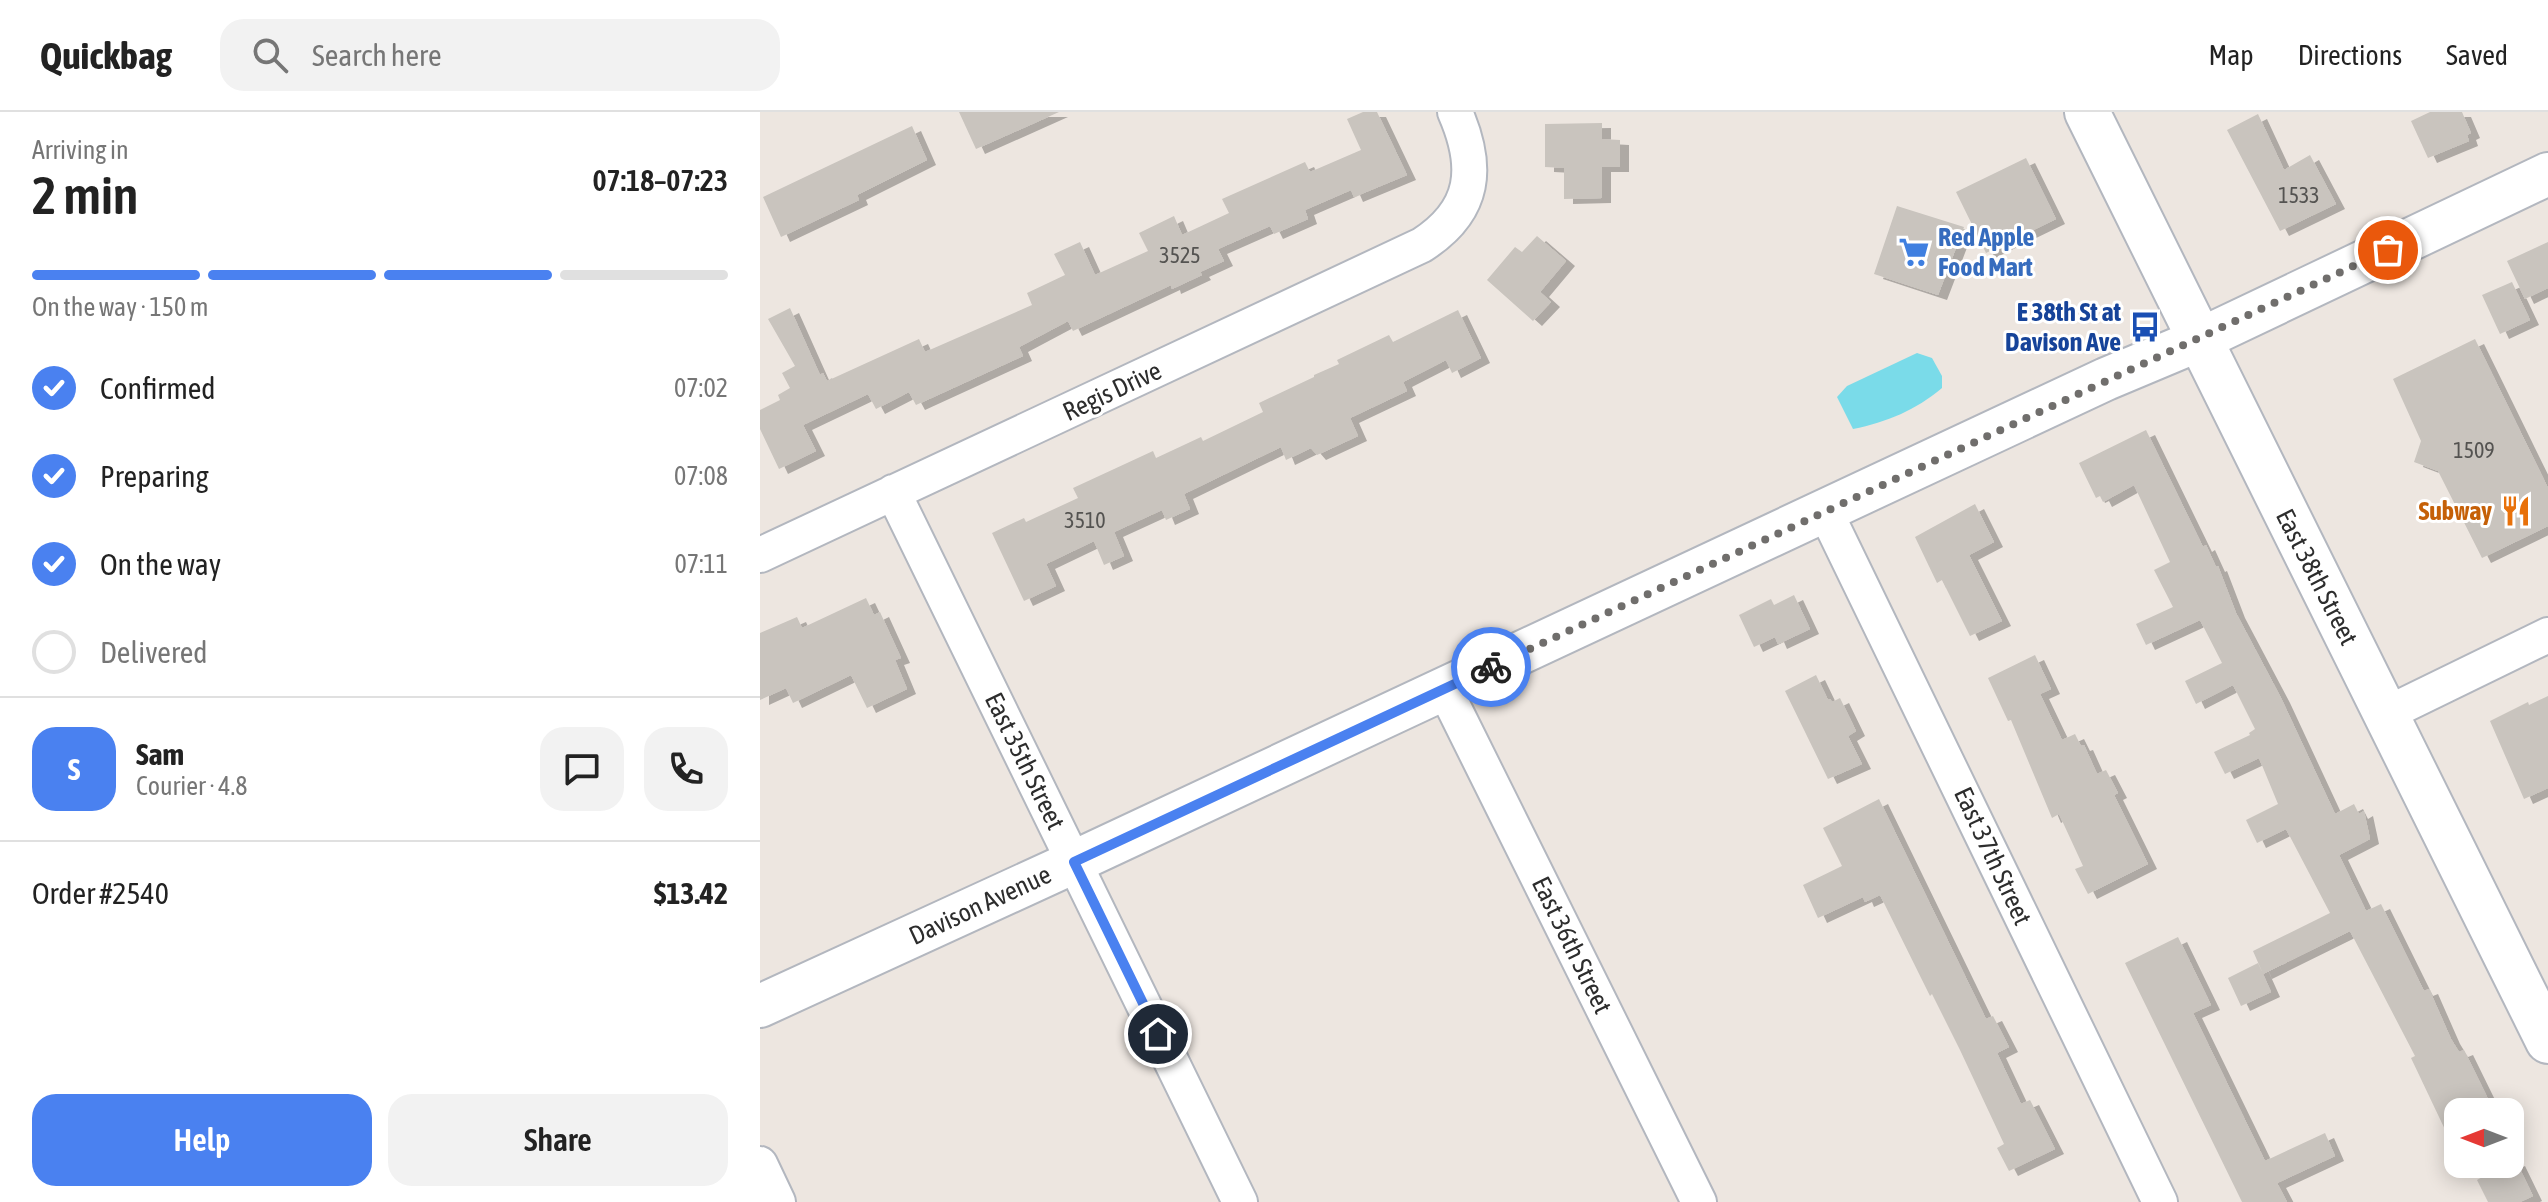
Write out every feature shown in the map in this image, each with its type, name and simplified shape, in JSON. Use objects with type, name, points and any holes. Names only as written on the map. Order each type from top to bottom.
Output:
[{"type":"main road","name":"East 38th Street","points":[[2087,112],[2548,1041]]},
{"type":"street","name":"Regis Drive","points":[[760,555],[1422,245],[1441,233],[1455,215],[1466,192],[1470,174],[1470,156],[1455,112]]},
{"type":"street","name":"Davison Avenue","points":[[760,1006],[2106,379],[2199,340],[2548,174]]},
{"type":"street","name":"East 35th Street","points":[[893,492],[1240,1202]]},
{"type":"street","name":"East 37th Street","points":[[1825,511],[2160,1202]]},
{"type":"street","points":[[2386,714],[2548,635]]},
{"type":"street","name":"East 36th Street","points":[[1444,688],[1699,1202]]},
{"type":"street","points":[[760,1164],[778,1202]]},
{"type":"water","points":[[1917,353],[1932,358],[1942,376],[1942,388],[1900,414],[1853,429],[1837,397],[1847,386]]},
{"type":"building","points":[[959,112],[1059,112],[976,149]]},
{"type":"building","points":[[1363,112],[1377,112],[1407,175],[1354,197],[1351,190],[1305,210],[1308,219],[1274,234],[1270,226],[1218,249],[1224,261],[1200,272],[1202,275],[1172,289],[1171,285],[1073,331],[1068,321],[1019,347],[1023,356],[916,405],[909,392],[876,409],[868,394],[803,425],[816,451],[779,469],[760,429],[760,410],[780,400],[778,395],[790,388],[782,373],[795,366],[768,319],[790,308],[820,375],[823,373],[827,381],[919,339],[925,352],[1032,305],[1027,293],[1065,275],[1054,254],[1080,242],[1095,275],[1148,251],[1139,233],[1174,216],[1182,235],[1229,213],[1222,199],[1305,162],[1310,172],[1361,150],[1347,119]]},
{"type":"building","points":[[2430,112],[2462,112],[2471,133],[2467,135],[2469,141],[2428,158],[2411,121]]},
{"type":"building","points":[[2258,114],[2284,170],[2310,155],[2336,204],[2280,231],[2227,130]]},
{"type":"building","points":[[1602,123],[1602,139],[1620,140],[1620,167],[1602,167],[1602,198],[1564,199],[1564,168],[1545,167],[1545,124]]},
{"type":"building","points":[[912,126],[927,160],[857,195],[859,200],[781,237],[763,197]]},
{"type":"building","points":[[2026,158],[2056,219],[1986,253],[1956,192]]},
{"type":"building","points":[[1897,206],[1964,227],[1938,295],[1874,274]]},
{"type":"building","points":[[1537,236],[1566,261],[1540,292],[1551,302],[1533,321],[1487,280],[1515,247],[1522,252]]},
{"type":"building","points":[[2548,242],[2548,288],[2525,299],[2507,261]]},
{"type":"building","points":[[2512,282],[2530,320],[2500,334],[2482,295]]},
{"type":"building","points":[[1458,310],[1481,358],[1452,373],[1446,360],[1403,382],[1407,391],[1350,418],[1358,436],[1317,455],[1311,448],[1286,460],[1281,447],[1184,494],[1190,509],[1166,520],[1162,510],[1114,532],[1124,556],[1104,565],[1094,541],[1046,564],[1056,586],[1024,601],[992,533],[1024,518],[1026,522],[1078,498],[1073,488],[1153,451],[1156,458],[1201,437],[1203,441],[1263,412],[1259,403],[1339,364],[1337,360],[1389,335],[1393,342]]},
{"type":"building","points":[[2475,339],[2548,488],[2548,526],[2482,558],[2438,471],[2414,462],[2421,441],[2393,379]]},
{"type":"building","points":[[2146,430],[2203,547],[2206,545],[2218,566],[2236,613],[2281,698],[2335,814],[2354,804],[2359,814],[2364,811],[2370,839],[2339,855],[2366,911],[2381,904],[2424,991],[2429,989],[2451,1039],[2459,1052],[2464,1050],[2488,1098],[2444,1098],[2444,1128],[2411,1058],[2415,1056],[2350,931],[2263,974],[2253,951],[2330,913],[2286,829],[2257,843],[2246,820],[2278,804],[2259,758],[2225,774],[2214,752],[2250,735],[2255,729],[2233,685],[2196,704],[2185,681],[2222,663],[2200,620],[2146,645],[2136,624],[2173,607],[2154,570],[2170,562],[2134,485],[2103,502],[2100,496],[2096,498],[2079,463]]},
{"type":"building","points":[[1975,504],[1994,542],[1969,555],[2002,621],[1970,636],[1942,580],[1937,583],[1915,537]]},
{"type":"building","points":[[1794,595],[1810,629],[1778,644],[1775,637],[1754,647],[1739,615],[1771,599],[1774,605]]},
{"type":"building","points":[[866,598],[874,615],[880,612],[901,658],[895,660],[907,689],[867,708],[851,675],[793,703],[786,688],[760,700],[760,633],[797,617],[802,628]]},
{"type":"building","points":[[2035,655],[2051,689],[2040,694],[2062,740],[2075,734],[2081,746],[2084,745],[2097,774],[2106,770],[2118,793],[2114,795],[2148,864],[2088,894],[2075,869],[2083,866],[2059,814],[2052,818],[2011,720],[2008,721],[1988,678]]},
{"type":"building","points":[[1816,675],[1828,700],[1832,702],[1840,698],[1856,731],[1848,736],[1862,764],[1828,779],[1785,691]]},
{"type":"building","points":[[2548,696],[2548,788],[2524,799],[2490,721],[2528,702],[2529,705]]},
{"type":"building","points":[[1879,799],[1986,1019],[1993,1016],[2009,1047],[1997,1053],[2021,1104],[2030,1100],[2055,1149],[2009,1171],[1997,1148],[2004,1144],[1960,1050],[1880,895],[1865,902],[1863,897],[1818,918],[1803,885],[1842,866],[1823,828]]},
{"type":"building","points":[[2178,937],[2211,1005],[2193,1013],[2265,1161],[2325,1133],[2335,1156],[2277,1183],[2287,1202],[2242,1202],[2125,963]]},
{"type":"building","points":[[2258,963],[2271,992],[2241,1006],[2228,978]]},
{"type":"building","points":[[2524,1177],[2533,1196],[2520,1202],[2488,1202],[2477,1180]]},
{"type":"way so far","points":[[1491,667],[2388,250]]},
{"type":"place","name":"Red Apple Food Mart","points":[[1914,252]]},
{"type":"place","name":"E 38th St at Davison Ave","points":[[2145,327]]},
{"type":"place","name":"Subway","points":[[2516,511]]},
{"type":"route","points":[[1158,1034],[1074,862],[1491,667]]}]
